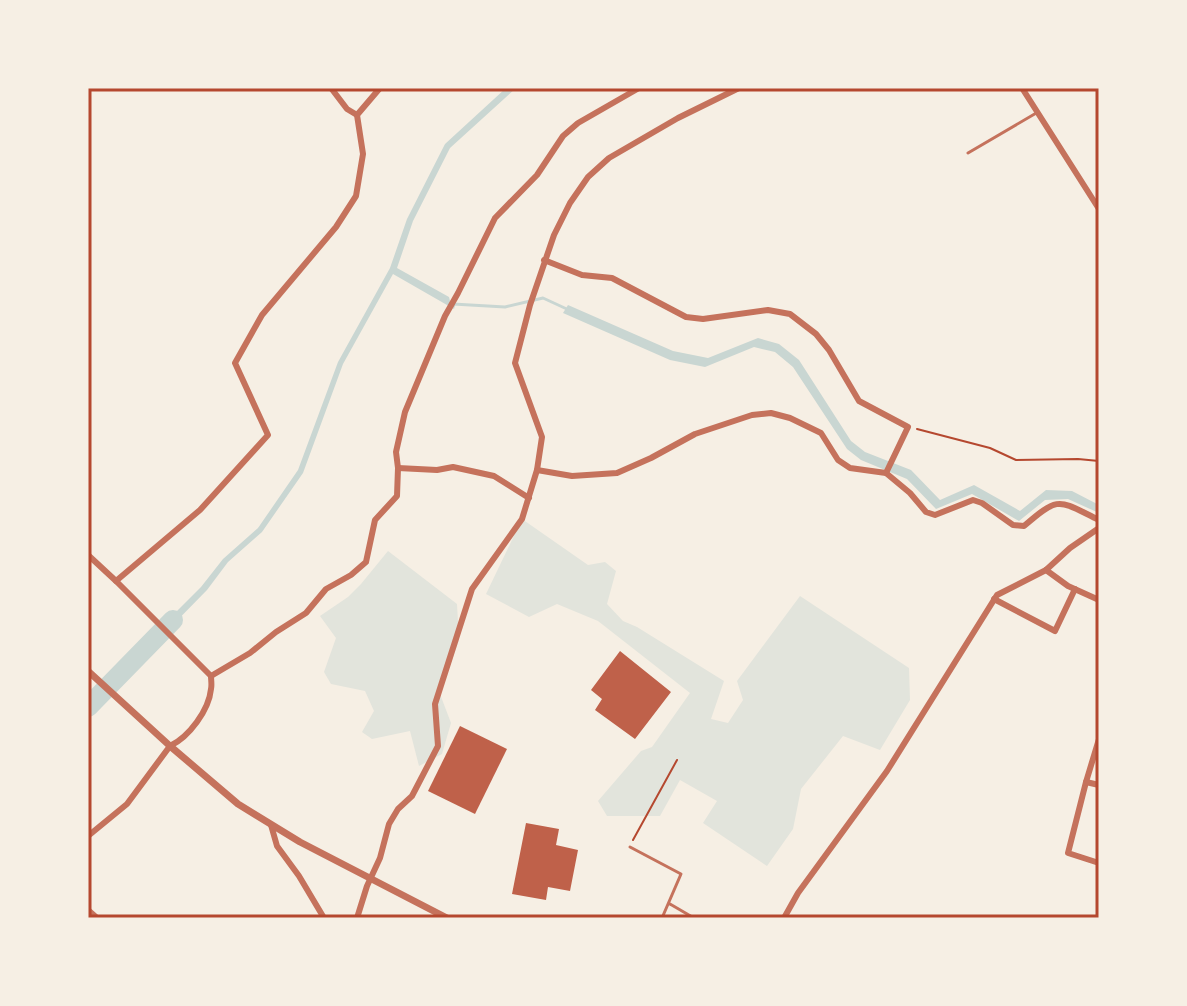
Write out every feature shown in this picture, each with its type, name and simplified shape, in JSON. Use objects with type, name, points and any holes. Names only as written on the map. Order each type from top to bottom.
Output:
[{"type":"street","points":[[331,88],[347,109],[357,115]]},
{"type":"street","points":[[116,581],[200,510],[268,435],[235,363],[262,315],[336,227],[356,196],[363,154],[357,115],[380,88]]},
{"type":"street","points":[[211,676],[306,613],[326,589],[366,562],[375,520],[397,496],[396,452],[405,412],[445,316],[495,218],[537,175],[563,136],[578,123],[639,88]]},
{"type":"street","points":[[357,918],[380,858],[389,824],[398,809],[412,796],[438,746],[435,704],[472,589],[522,519],[529,498],[541,455],[542,437],[515,363],[521,334],[554,235],[588,177],[609,158],[739,88]]},
{"type":"street","points":[[1022,88],[1099,209]]},
{"type":"street","points":[[544,260],[582,275],[612,278],[686,317],[703,319],[768,310],[790,314],[816,334],[829,350],[859,401],[908,427],[886,473]]},
{"type":"street","points":[[537,470],[572,476],[617,473],[695,434],[752,415],[771,413],[790,418],[821,433],[838,460],[850,468],[886,473],[910,493],[926,512],[935,515],[970,499],[982,503],[1013,525],[1024,526],[1048,506],[1060,502],[1099,520]]},
{"type":"street","points":[[398,468],[437,470],[453,467],[494,476],[529,498]]},
{"type":"street","points":[[784,918],[798,893],[887,771],[997,595],[1046,570],[1099,528]]},
{"type":"street","points":[[88,555],[211,676],[212,690],[196,725],[170,746],[127,804],[88,836]]},
{"type":"street","points":[[1046,570],[1099,600]]},
{"type":"street","points":[[994,599],[1055,631],[1075,589]]},
{"type":"street","points":[[88,671],[238,804],[271,825],[447,918]]},
{"type":"street","points":[[1099,739],[1068,853],[1099,863]]},
{"type":"street","points":[[1086,782],[1099,785]]},
{"type":"street","points":[[271,825],[277,846],[324,918]]},
{"type":"street","points":[[88,910],[97,918]]},
{"type":"lane","points":[[968,153],[1038,112]]},
{"type":"lane","points":[[630,847],[681,874],[662,918]]},
{"type":"lane","points":[[669,903],[694,918]]},
{"type":"path","points":[[908,427],[990,448],[1016,460],[1099,461]]},
{"type":"path","points":[[630,847],[677,760]]},
{"type":"shaded area","points":[[506,88],[516,88],[450,148],[413,221],[397,268],[449,297],[456,303],[454,309],[393,274],[343,364],[303,473],[262,532],[228,562],[207,590],[156,642],[151,637],[201,587],[223,559],[258,528],[298,470],[338,362],[390,268],[407,219],[445,144]]},
{"type":"shaded area","points":[[568,305],[673,351],[708,358],[758,338],[779,344],[799,360],[851,441],[865,452],[911,470],[940,500],[974,485],[1020,511],[1046,490],[1072,491],[1099,505],[1099,513],[1068,499],[1045,500],[1019,521],[972,494],[936,509],[907,479],[861,460],[847,449],[793,367],[775,352],[754,347],[705,367],[670,360],[563,313]]},
{"type":"shaded area","points":[[522,519],[588,565],[605,562],[616,571],[607,604],[623,621],[724,681],[711,719],[728,723],[743,700],[737,681],[800,596],[909,668],[910,700],[880,750],[843,736],[801,789],[793,829],[767,866],[703,823],[717,801],[680,780],[660,816],[607,816],[598,801],[641,751],[652,747],[690,693],[598,621],[557,604],[529,617],[486,594]]},
{"type":"shaded area","points":[[388,551],[457,604],[459,640],[440,694],[451,723],[442,754],[419,766],[410,731],[372,739],[362,732],[374,711],[365,691],[331,684],[324,672],[336,638],[320,616],[348,597]]},
{"type":"building","points":[[620,651],[671,692],[635,739],[595,710],[602,699],[591,690]]},
{"type":"building","points":[[460,726],[507,749],[475,814],[428,791]]},
{"type":"building","points":[[526,823],[559,829],[556,845],[578,850],[570,891],[548,887],[546,900],[512,894]]},
{"type":"waterway","points":[[453,304],[505,307],[543,298],[569,310]]},
{"type":"waterway","points":[[88,707],[173,620]]}]
